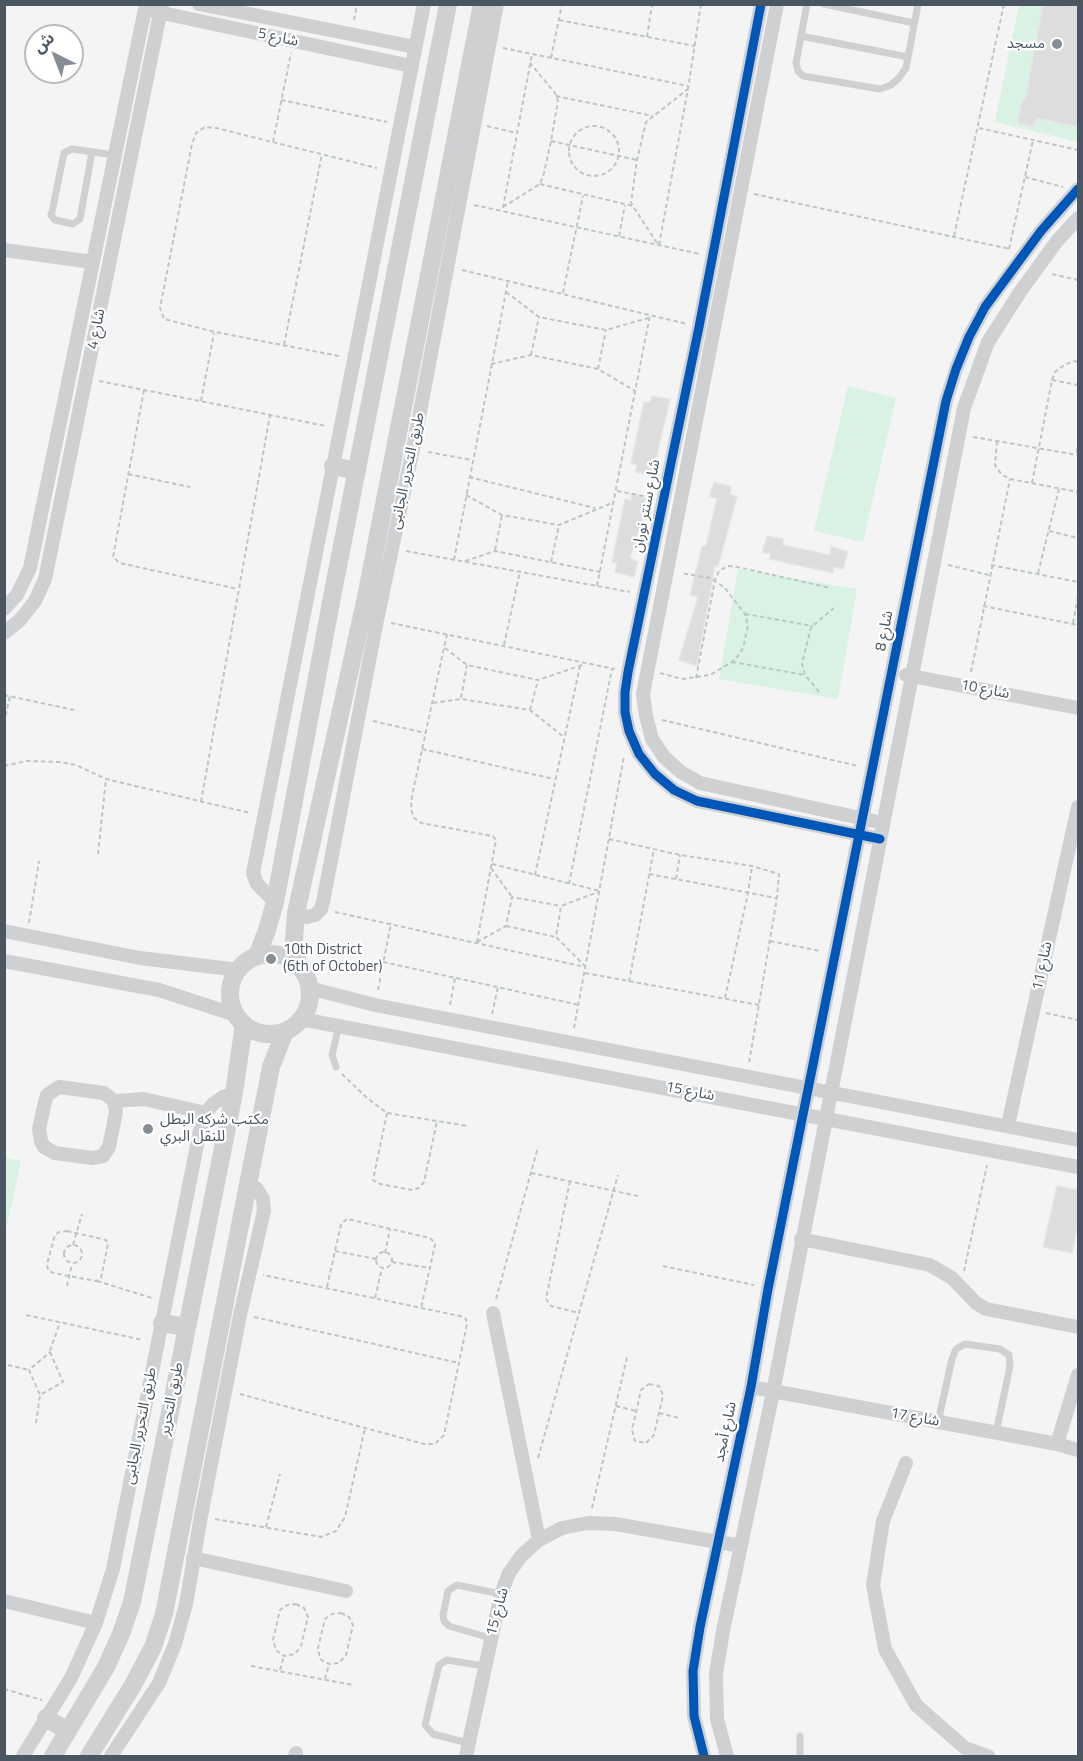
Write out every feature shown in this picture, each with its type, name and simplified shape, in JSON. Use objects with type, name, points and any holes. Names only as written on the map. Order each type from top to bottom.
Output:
[{"type":"street","name":"شارع 5","points":[[199,4],[415,47]]},
{"type":"street","points":[[275,902],[257,884],[253,873],[423,4]]},
{"type":"street","points":[[240,1020],[232,1008],[231,984],[239,970],[256,957],[275,902],[448,4]]},
{"type":"street","points":[[298,966],[294,940],[296,914],[376,586],[482,4]]},
{"type":"street","name":"طريق التحرير الجانبى","points":[[321,909],[376,620],[376,586],[392,548],[413,449],[497,4]]},
{"type":"street","name":"شارع سنتر نوران","points":[[761,4],[699,327],[628,672],[625,702],[629,731],[639,754],[655,774],[674,790],[697,801],[880,839]]},
{"type":"street","points":[[777,4],[643,694],[652,739],[664,758],[681,772],[700,783],[883,823]]},
{"type":"street","name":"شارع 5","points":[[145,7],[411,66]]},
{"type":"street","name":"شارع 4","points":[[4,609],[17,595],[30,568],[145,7]]},
{"type":"street","name":"شارع 4","points":[[4,633],[20,620],[35,601],[45,579],[161,9]]},
{"type":"street","name":"شارع 8","points":[[803,1114],[946,401],[969,337],[985,307],[1024,252],[1078,190]]},
{"type":"street","points":[[727,1756],[717,1719],[716,1674],[967,399],[988,342],[1036,269],[1078,218]]},
{"type":"street","points":[[4,250],[93,262]]},
{"type":"street","points":[[333,466],[357,471]]},
{"type":"street","name":"شارع 10","points":[[892,672],[1078,708]]},
{"type":"street","name":"شارع 11","points":[[1008,1125],[1078,807]]},
{"type":"street","points":[[296,914],[307,917],[315,915],[321,909]]},
{"type":"street","points":[[4,931],[140,958],[239,970]]},
{"type":"street","points":[[4,961],[159,990],[240,1020],[264,1033],[285,1031],[301,1019],[309,1004],[309,988],[305,976],[291,960],[274,955],[256,957]]},
{"type":"street","name":"شارع 15","points":[[309,988],[375,1005],[1078,1140]]},
{"type":"street","name":"شارع 15","points":[[301,1019],[1078,1167]]},
{"type":"street","name":"طريق التحرير","points":[[53,1756],[106,1667],[132,1602],[234,1093],[240,1020]]},
{"type":"street","points":[[89,1756],[133,1685],[153,1647],[164,1614],[271,1067],[285,1031]]},
{"type":"street","points":[[114,1101],[116,1112],[114,1124],[109,1147],[103,1156],[92,1158],[55,1152],[44,1147],[39,1129],[45,1102],[52,1090],[58,1087],[104,1093],[114,1101],[144,1099],[206,1113],[218,1100],[234,1093]]},
{"type":"street","name":"طريق التحرير الجانبى","points":[[23,1756],[71,1678],[96,1623],[113,1569],[200,1130],[206,1113]]},
{"type":"street","name":"شارع أمجد","points":[[704,1756],[694,1716],[693,1671],[700,1627],[751,1387],[768,1288],[803,1114]]},
{"type":"street","points":[[111,1756],[159,1683],[175,1644],[186,1604],[240,1315],[264,1211],[263,1199],[248,1182]]},
{"type":"street","points":[[801,1239],[930,1265],[960,1285],[976,1303],[986,1309],[1078,1327]]},
{"type":"street","points":[[492,1313],[539,1540]]},
{"type":"street","points":[[162,1323],[186,1327]]},
{"type":"street","points":[[1057,1444],[1078,1375]]},
{"type":"street","name":"شارع 17","points":[[751,1387],[1057,1444],[1078,1450]]},
{"type":"street","points":[[906,1463],[883,1521],[873,1585],[885,1649],[916,1705],[965,1748],[988,1756]]},
{"type":"street","name":"شارع 15","points":[[467,1750],[501,1594],[509,1573],[522,1555],[539,1540],[562,1528],[588,1523],[615,1524],[741,1546]]},
{"type":"street","points":[[193,1558],[346,1591]]},
{"type":"street","points":[[4,1601],[96,1623]]},
{"type":"street","points":[[51,1711],[68,1731]]},
{"type":"lane","points":[[807,4],[796,63],[798,71],[803,76],[880,89],[900,78],[906,68],[918,4]]},
{"type":"lane","points":[[824,4],[914,23]]},
{"type":"lane","points":[[801,36],[908,57]]},
{"type":"lane","points":[[92,152],[80,219],[73,224],[55,220],[51,215],[64,153],[72,149],[115,155]]},
{"type":"lane","points":[[336,1067],[332,1055],[339,1025]]},
{"type":"lane","points":[[938,1422],[956,1349],[965,1344],[1000,1349],[1009,1355],[1010,1366],[996,1433]]},
{"type":"lane","points":[[490,1638],[449,1626],[444,1622],[443,1615],[448,1591],[457,1586],[501,1594]]},
{"type":"lane","points":[[467,1750],[433,1734],[426,1725],[439,1665],[447,1660],[484,1666]]},
{"type":"lane","points":[[800,1736],[800,1756]]},
{"type":"path","points":[[551,58],[561,4]]},
{"type":"path","points":[[647,37],[652,4]]},
{"type":"path","points":[[658,244],[688,88],[701,4]]},
{"type":"path","points":[[954,238],[1004,4]]},
{"type":"path","points":[[559,20],[694,46]]},
{"type":"path","points":[[273,142],[294,41]]},
{"type":"path","points":[[489,44],[688,88]]},
{"type":"path","points":[[503,209],[532,54]]},
{"type":"path","points":[[503,209],[540,184],[551,141],[557,106],[556,96],[530,63]]},
{"type":"path","points":[[658,244],[630,199],[637,160],[646,122],[688,88]]},
{"type":"path","points":[[556,96],[653,116]]},
{"type":"path","points":[[281,100],[400,124]]},
{"type":"path","points":[[474,123],[516,133]]},
{"type":"path","points":[[591,125],[599,126],[613,134],[617,140],[618,156],[616,162],[606,173],[592,176],[578,171],[573,166],[569,145],[577,131],[591,125]]},
{"type":"path","points":[[354,359],[215,332],[164,319],[161,314],[192,144],[196,134],[205,128],[216,128],[391,172]]},
{"type":"path","points":[[977,128],[1078,150]]},
{"type":"path","points":[[1010,249],[1033,140]]},
{"type":"path","points":[[551,141],[637,160]]},
{"type":"path","points":[[284,345],[321,154]]},
{"type":"path","points":[[1025,177],[1078,190]]},
{"type":"path","points":[[540,184],[633,207]]},
{"type":"path","points":[[741,192],[1024,252]]},
{"type":"path","points":[[563,294],[583,196]]},
{"type":"path","points":[[460,202],[503,209],[712,256]]},
{"type":"path","points":[[619,236],[625,205]]},
{"type":"path","points":[[447,266],[699,327]]},
{"type":"path","points":[[1036,269],[1078,280]]},
{"type":"path","points":[[454,560],[508,281]]},
{"type":"path","points":[[506,292],[539,317],[606,330],[650,316]]},
{"type":"path","points":[[597,586],[650,316]]},
{"type":"path","points":[[531,355],[539,317]]},
{"type":"path","points":[[598,369],[606,330]]},
{"type":"path","points":[[201,401],[215,332]]},
{"type":"path","points":[[491,364],[531,355],[598,369],[635,391]]},
{"type":"path","points":[[1032,483],[1055,372],[1064,365],[1074,361],[1078,362]]},
{"type":"path","points":[[87,378],[340,429]]},
{"type":"path","points":[[1052,380],[1078,385]]},
{"type":"path","points":[[144,390],[113,552],[116,561],[239,589]]},
{"type":"path","points":[[201,802],[270,415]]},
{"type":"path","points":[[959,435],[1078,454],[1078,444]]},
{"type":"path","points":[[997,441],[995,465],[1001,474],[1010,479],[1078,492]]},
{"type":"path","points":[[413,449],[473,460]]},
{"type":"path","points":[[128,474],[190,487]]},
{"type":"path","points":[[469,477],[597,509]]},
{"type":"path","points":[[968,687],[1010,479]]},
{"type":"path","points":[[1038,573],[1059,489]]},
{"type":"path","points":[[616,491],[664,500]]},
{"type":"path","points":[[466,495],[502,515],[559,525],[613,503]]},
{"type":"path","points":[[495,551],[502,515]]},
{"type":"path","points":[[551,562],[559,525]]},
{"type":"path","points":[[1049,531],[1078,538]]},
{"type":"path","points":[[392,548],[645,595]]},
{"type":"path","points":[[465,561],[495,551],[600,572]]},
{"type":"path","points":[[934,562],[989,575]]},
{"type":"path","points":[[991,565],[1078,582]]},
{"type":"path","points":[[696,678],[715,580],[719,571],[728,566],[830,588]]},
{"type":"path","points":[[648,670],[682,679],[710,675],[732,662],[742,648],[748,626],[745,614],[724,587],[715,580],[667,570]]},
{"type":"path","points":[[504,646],[520,572]]},
{"type":"path","points":[[1073,624],[1078,597]]},
{"type":"path","points":[[983,606],[1078,625]]},
{"type":"path","points":[[819,692],[805,675],[802,664],[808,631],[834,608]]},
{"type":"path","points":[[745,614],[813,626]]},
{"type":"path","points":[[376,620],[628,672]]},
{"type":"path","points":[[447,634],[411,809],[414,818],[421,823],[493,836],[496,840],[477,942]]},
{"type":"path","points":[[445,648],[467,665],[538,680],[585,663]]},
{"type":"path","points":[[732,662],[805,675]]},
{"type":"path","points":[[461,699],[467,665]]},
{"type":"path","points":[[535,875],[580,666]]},
{"type":"path","points":[[569,884],[612,669]]},
{"type":"path","points":[[530,710],[538,680]]},
{"type":"path","points":[[4,695],[74,710]]},
{"type":"path","points":[[4,723],[10,696]]},
{"type":"path","points":[[433,703],[461,699],[530,710],[564,737]]},
{"type":"path","points":[[646,716],[873,770]]},
{"type":"path","points":[[358,717],[426,733]]},
{"type":"path","points":[[572,1042],[629,731]]},
{"type":"path","points":[[422,749],[555,779]]},
{"type":"path","points":[[4,766],[27,761],[60,762],[84,768],[106,779],[265,816]]},
{"type":"path","points":[[98,854],[106,779]]},
{"type":"path","points":[[609,839],[680,855],[752,866],[779,874],[770,941],[746,1076]]},
{"type":"path","points":[[629,981],[654,849]]},
{"type":"path","points":[[676,879],[680,855]]},
{"type":"path","points":[[28,935],[39,861]]},
{"type":"path","points":[[491,866],[600,891]]},
{"type":"path","points":[[491,866],[512,897],[561,906],[600,891]]},
{"type":"path","points":[[725,999],[752,866]]},
{"type":"path","points":[[649,874],[777,898]]},
{"type":"path","points":[[506,926],[512,897]]},
{"type":"path","points":[[556,937],[561,906]]},
{"type":"path","points":[[321,909],[391,922],[586,967]]},
{"type":"path","points":[[375,1005],[391,922]]},
{"type":"path","points":[[477,942],[506,926],[556,937],[586,967]]},
{"type":"path","points":[[770,941],[835,954]]},
{"type":"path","points":[[383,962],[579,1005]]},
{"type":"path","points":[[585,973],[759,1005]]},
{"type":"path","points":[[447,1019],[455,978]]},
{"type":"path","points":[[490,1027],[498,987]]},
{"type":"path","points":[[1034,1010],[1078,1020]]},
{"type":"path","points":[[336,1067],[351,1084],[387,1113],[468,1126]]},
{"type":"path","points":[[387,1113],[373,1180],[380,1184],[412,1190],[419,1188],[424,1182],[437,1121]]},
{"type":"path","points":[[492,1313],[538,1147]]},
{"type":"path","points":[[960,1285],[991,1150]]},
{"type":"path","points":[[531,1173],[638,1196]]},
{"type":"path","points":[[538,1458],[618,1175]]},
{"type":"path","points":[[570,1181],[546,1299],[551,1306],[579,1313]]},
{"type":"path","points":[[72,1264],[64,1256],[66,1248],[73,1245],[82,1214]]},
{"type":"path","points":[[327,1287],[343,1221],[347,1219],[430,1238],[435,1245],[421,1308]]},
{"type":"path","points":[[385,1252],[390,1229]]},
{"type":"path","points":[[96,1281],[101,1278],[108,1244],[102,1237],[67,1231],[55,1235],[47,1264],[48,1270],[53,1273],[96,1281],[166,1302]]},
{"type":"path","points":[[72,1264],[80,1261],[82,1253],[73,1245]]},
{"type":"path","points":[[335,1251],[376,1259]]},
{"type":"path","points":[[382,1269],[376,1263],[376,1259],[377,1255],[385,1252]]},
{"type":"path","points":[[385,1252],[392,1258],[392,1262]]},
{"type":"path","points":[[392,1262],[430,1268]]},
{"type":"path","points":[[382,1269],[390,1266],[392,1262]]},
{"type":"path","points":[[67,1286],[72,1264]]},
{"type":"path","points":[[663,1266],[768,1288]]},
{"type":"path","points":[[375,1298],[382,1269]]},
{"type":"path","points":[[226,1390],[424,1444],[435,1444],[444,1435],[467,1324],[466,1319],[327,1287],[251,1273]]},
{"type":"path","points":[[26,1315],[158,1343]]},
{"type":"path","points":[[240,1315],[459,1363]]},
{"type":"path","points":[[29,1370],[50,1352],[60,1322]]},
{"type":"path","points":[[40,1395],[63,1382],[50,1352]]},
{"type":"path","points":[[588,1523],[627,1357]]},
{"type":"path","points":[[8,1365],[29,1370]]},
{"type":"path","points":[[29,1370],[40,1395],[36,1423]]},
{"type":"path","points":[[649,1384],[659,1386],[663,1395],[654,1435],[646,1443],[635,1441],[632,1430],[636,1411],[641,1390],[649,1384]]},
{"type":"path","points":[[616,1406],[636,1411]]},
{"type":"path","points":[[659,1413],[679,1418]]},
{"type":"path","points":[[201,1516],[321,1537],[336,1531],[345,1517],[364,1428]]},
{"type":"path","points":[[266,1527],[280,1474]]},
{"type":"path","points":[[296,1604],[304,1608],[308,1617],[301,1646],[295,1654],[284,1656],[276,1650],[273,1640],[280,1610],[287,1605],[296,1604]]},
{"type":"path","points":[[341,1613],[349,1617],[353,1625],[346,1655],[339,1663],[329,1664],[320,1659],[318,1648],[322,1629],[325,1619],[332,1614],[341,1613]]},
{"type":"path","points":[[280,1671],[284,1656]]},
{"type":"path","points":[[324,1680],[329,1664]]},
{"type":"path","points":[[251,1666],[353,1685]]},
{"type":"path","points":[[4,1689],[51,1711]]},
{"type":"green space","points":[[1019,5],[1078,5],[1078,142],[995,122]]},
{"type":"green space","points":[[848,386],[896,398],[863,542],[814,531]]},
{"type":"green space","points":[[738,569],[857,589],[838,699],[719,679]]},
{"type":"green space","points":[[5,1158],[21,1161],[6,1230],[4,1230]]},
{"type":"building","name":"مسجد","points":[[1043,4],[1078,6],[1078,127],[1036,118],[1034,127],[1017,123],[1022,100],[1025,100]]},
{"type":"building","points":[[652,396],[670,399],[652,476],[635,472],[637,465],[631,463],[644,402],[650,402]]},
{"type":"building","points":[[714,482],[731,487],[730,494],[737,497],[718,566],[715,566],[697,666],[679,660],[698,597],[690,595],[702,546],[706,546],[717,498],[709,497]]},
{"type":"building","points":[[631,494],[650,499],[630,558],[638,562],[634,577],[615,572],[617,563],[612,562],[625,499],[631,500]]},
{"type":"building","points":[[767,536],[783,539],[783,545],[830,555],[831,546],[848,552],[843,569],[834,567],[833,573],[770,559],[770,553],[762,553]]},
{"type":"building","points":[[1057,1186],[1078,1190],[1078,1224],[1072,1253],[1043,1247]]},
{"type":"cycle path","points":[[761,4],[699,327],[628,672],[625,712],[629,731],[639,754],[655,774],[674,790],[697,801],[880,839]]},
{"type":"cycle path","points":[[704,1756],[694,1716],[693,1671],[700,1627],[751,1387],[768,1289],[946,401],[969,337],[985,307],[1041,231],[1078,189]]},
{"type":"place","name":"مسجد","points":[[1057,44]]},
{"type":"place","name":"10th District (6th of October)","points":[[271,959]]},
{"type":"place","name":"مكتب شركه البطل للنقل البري","points":[[148,1129]]}]
